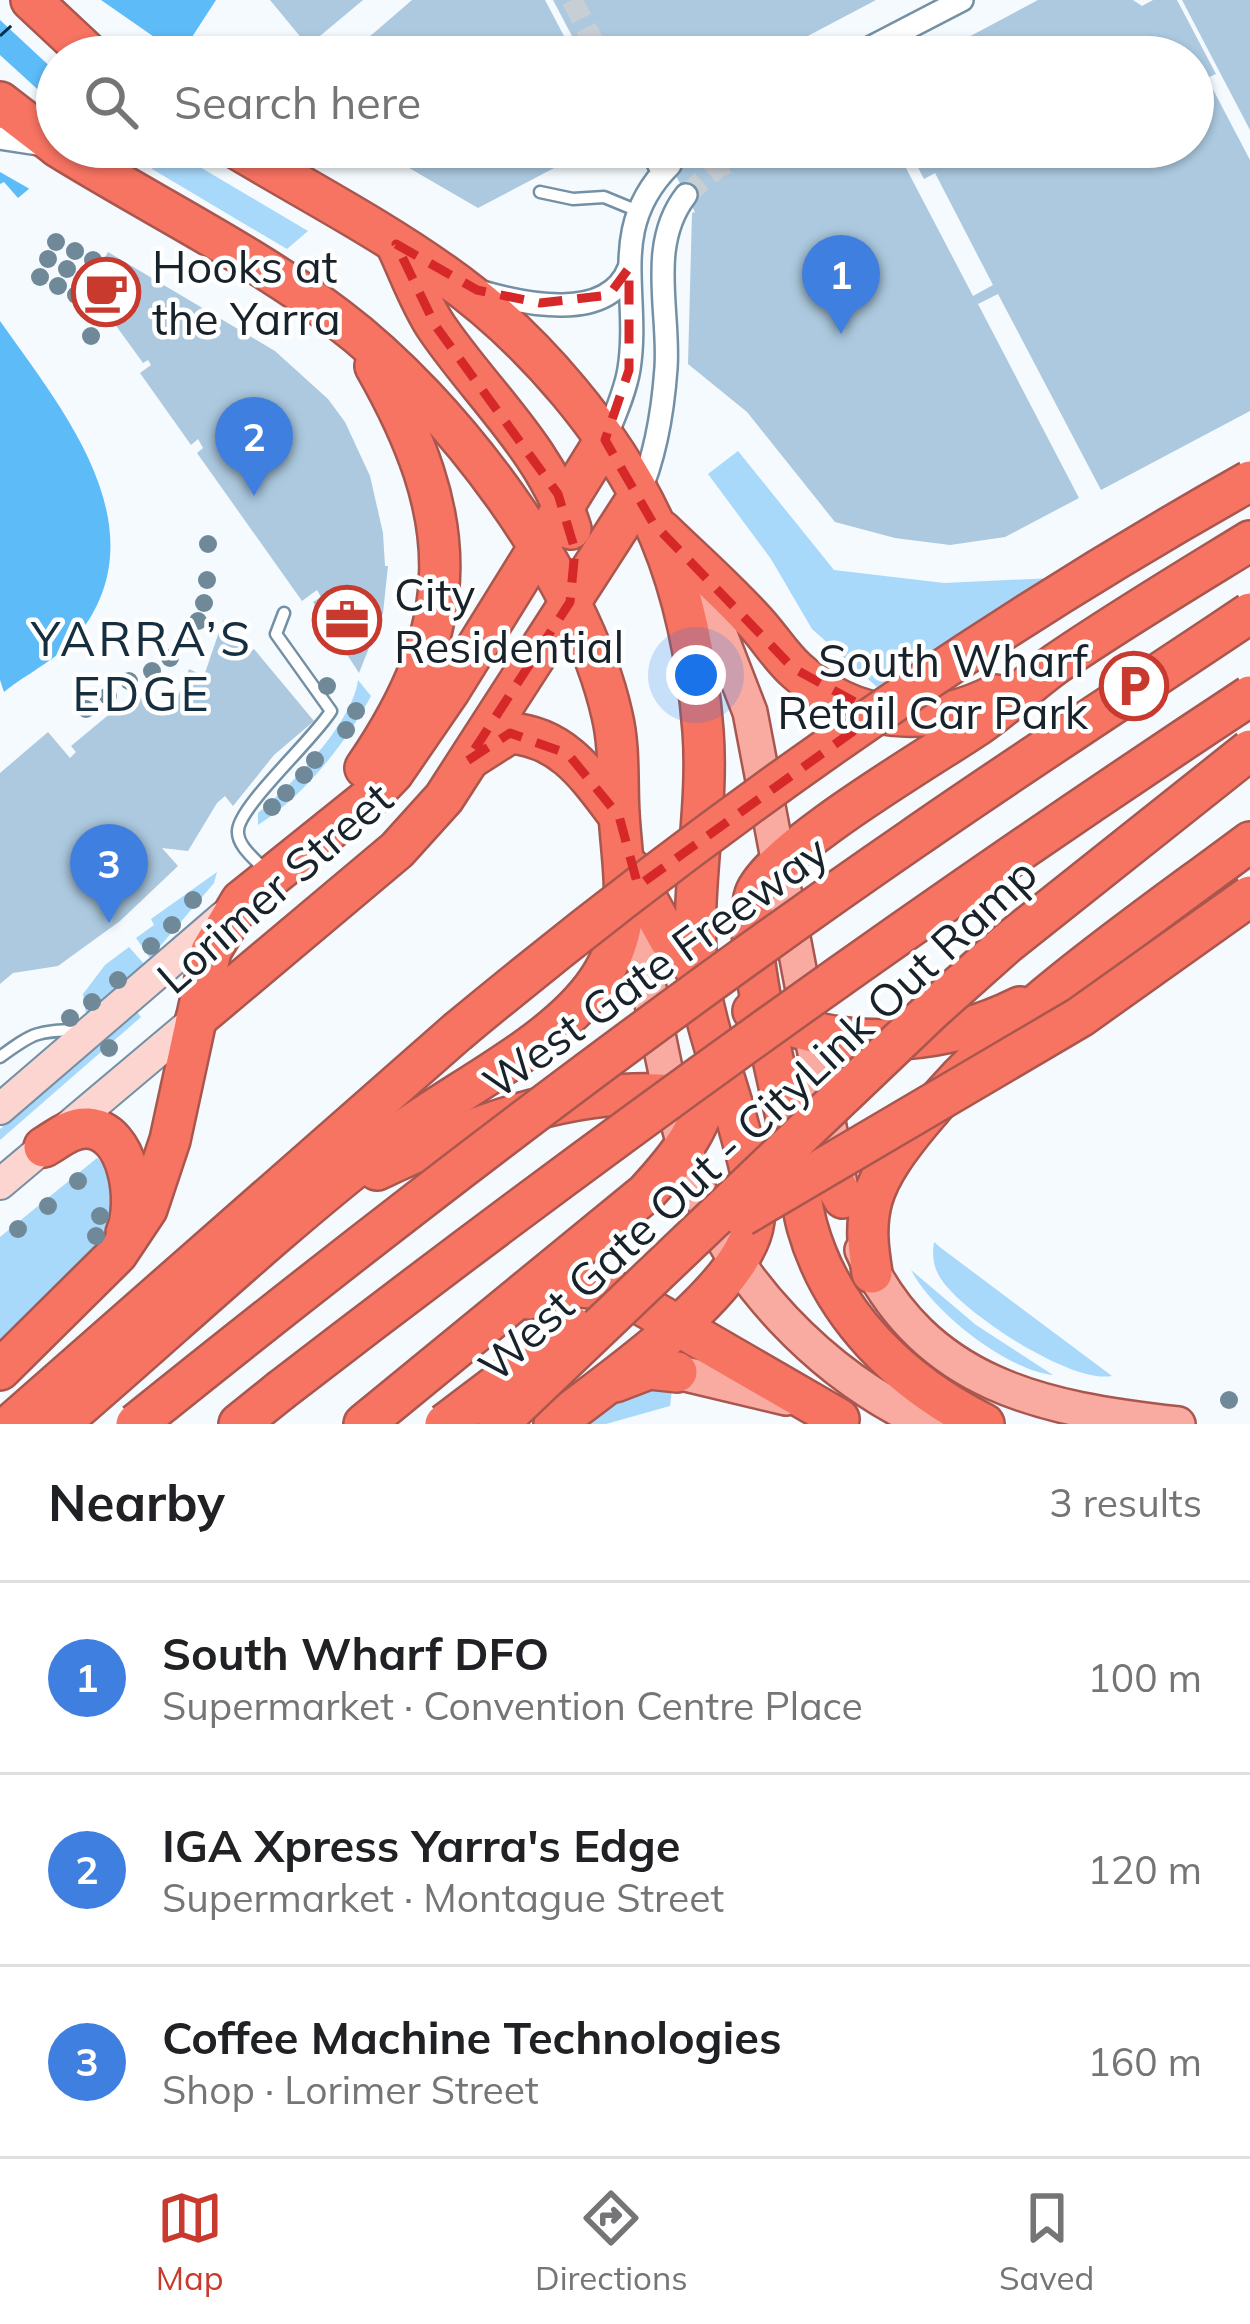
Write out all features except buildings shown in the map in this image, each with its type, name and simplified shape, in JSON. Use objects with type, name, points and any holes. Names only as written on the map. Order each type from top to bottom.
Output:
[{"type":"highway","points":[[31,0],[70,36]]},
{"type":"highway","points":[[0,102],[36,130]]},
{"type":"highway","points":[[0,1404],[298,1193],[541,1037],[600,979],[624,920],[612,713],[590,645],[536,545],[443,416],[408,378],[335,317],[91,168]]},
{"type":"highway","points":[[269,168],[442,273],[525,344],[572,395],[651,520],[686,622],[704,736],[694,928],[698,972],[712,1031],[703,1100],[686,1149],[623,1214],[364,1424]]},
{"type":"highway","points":[[383,236],[435,325],[526,443],[565,508],[575,550],[570,602]]},
{"type":"highway","points":[[0,1370],[117,1254],[141,1220],[159,1184],[212,951],[392,729],[430,641],[440,578],[439,527],[421,458],[372,361],[335,317]]},
{"type":"highway","name":"Lorimer Street","points":[[270,877],[368,799],[393,773],[450,690],[604,440]]},
{"type":"highway","points":[[58,1424],[571,938],[911,689],[1039,606],[1250,481]]},
{"type":"highway","points":[[651,520],[755,622],[794,668],[819,690],[869,712],[928,717],[955,712],[1054,665]]},
{"type":"highway","name":"Lorimer Street","points":[[196,1019],[397,850],[445,798],[570,602],[651,520]]},
{"type":"highway","points":[[984,1424],[913,1382],[864,1332],[835,1290],[806,1223],[766,1017],[751,910],[759,884],[779,860],[985,720],[1054,665],[1250,542]]},
{"type":"highway","name":"West Gate Freeway","points":[[136,1424],[491,1145],[768,942],[908,842],[1250,613]]},
{"type":"highway","points":[[239,1424],[529,1201],[788,1013],[950,897],[1250,696]]},
{"type":"highway","points":[[467,761],[510,733],[541,738],[568,754],[623,848],[649,908],[698,972],[729,998],[766,1017],[808,1032],[862,1041],[920,1037],[1006,1014],[1052,992]]},
{"type":"highway","name":"West Gate Out - CityLink Out Ramp","points":[[498,1424],[932,1010],[1040,916],[1250,750]]},
{"type":"highway","points":[[872,1273],[867,1226],[873,1196],[893,1157],[946,1090],[1052,992],[1250,842]]},
{"type":"highway","points":[[445,1424],[648,1274],[1080,1017],[1250,896]]},
{"type":"highway","points":[[11,1424],[298,1193],[368,1174],[430,1145],[508,1118],[602,1093],[703,1100],[790,1134],[828,1171],[843,1198]]},
{"type":"highway","points":[[554,1424],[679,1324],[713,1293],[739,1260],[755,1219],[746,1154],[703,1100]]},
{"type":"highway","points":[[44,1147],[71,1130],[92,1128],[109,1136],[118,1148],[131,1185],[132,1219],[117,1254]]},
{"type":"highway","points":[[492,1321],[534,1295],[561,1286],[583,1285],[623,1294],[844,1422]]},
{"type":"highway","points":[[589,1397],[649,1370],[677,1372]]},
{"type":"main road","points":[[651,520],[718,629],[750,712],[843,1198],[872,1273],[921,1335],[1000,1388],[1057,1406],[1178,1424]]},
{"type":"main road","points":[[623,848],[703,1100]]},
{"type":"main road","name":"Lorimer Street","points":[[0,1108],[270,877]]},
{"type":"main road","name":"Lorimer Street","points":[[0,1184],[196,1019]]},
{"type":"main road","points":[[686,1149],[716,1225],[783,1318],[830,1363],[887,1404],[928,1424]]},
{"type":"main road","points":[[677,1372],[771,1392],[844,1422]]},
{"type":"street","points":[[893,36],[962,0]]},
{"type":"street","points":[[0,138],[36,144]]},
{"type":"street","points":[[604,440],[628,370],[629,237],[638,211],[666,168]]},
{"type":"street","points":[[651,520],[650,464],[666,370],[664,241],[686,195]]},
{"type":"street","points":[[442,273],[503,298],[571,305],[609,295],[620,287],[629,268]]},
{"type":"lane","points":[[540,192],[573,199],[604,196],[638,211]]},
{"type":"lane","points":[[270,877],[243,845],[237,828],[245,811],[332,712],[276,634],[284,613]]},
{"type":"lane","points":[[0,1057],[47,1029],[92,1030]]},
{"type":"highlighted area","points":[[396,244],[477,290],[540,303],[609,295],[629,268],[629,370],[605,440],[653,523],[793,668],[877,714],[638,886],[619,816],[568,754],[510,733],[467,761],[570,602],[575,550],[558,494],[435,325]]},
{"type":"shaded area","points":[[202,168],[308,231],[287,249],[152,169]]},
{"type":"shaded area","points":[[738,451],[834,570],[944,583],[1053,578],[877,687],[812,629],[771,559],[708,474]]},
{"type":"shaded area","points":[[358,680],[371,696],[349,732],[307,784],[258,825],[258,813],[333,733],[354,697]]},
{"type":"shaded area","points":[[217,872],[214,883],[150,958],[136,938],[154,925],[151,919]]},
{"type":"shaded area","points":[[129,947],[144,964],[86,1013],[83,994],[105,965]]},
{"type":"shaded area","points":[[136,1011],[141,1017],[0,1140],[0,1129]]},
{"type":"shaded area","points":[[97,1158],[113,1180],[114,1206],[104,1234],[63,1292],[0,1359],[0,1237]]},
{"type":"shaded area","points":[[934,1242],[1112,1376],[1094,1376],[1046,1358],[971,1310],[936,1270]]},
{"type":"shaded area","points":[[911,1270],[976,1325],[1053,1375],[1014,1362],[972,1336],[935,1303]]},
{"type":"shaded area","points":[[673,1381],[670,1406],[606,1424],[578,1424],[619,1396]]},
{"type":"water","points":[[0,0],[216,0],[193,36],[36,36],[36,168],[54,168],[18,198],[4,182],[0,184]]},
{"type":"water","points":[[0,321],[49,390],[92,467],[106,508],[110,549],[103,590],[82,630],[4,692],[0,680]]},
{"type":"pier","points":[[0,0],[101,0],[153,36],[36,36],[36,53],[0,20]]},
{"type":"pier","points":[[0,55],[36,88],[36,168],[64,168],[35,192],[0,172]]},
{"type":"ferry route","points":[[0,36],[20,18]]},
{"type":"tunnel","points":[[572,0],[590,36]]},
{"type":"tunnel","points":[[686,195],[717,168]]},
{"type":"place","name":"Hooks at the Yarra","points":[[106,292]]},
{"type":"place","name":"South Wharf DFO","points":[[841,334]]},
{"type":"place","name":"IGA Xpress Yarra's Edge","points":[[254,496]]},
{"type":"place","name":"City Residential","points":[[347,620]]},
{"type":"place","name":"South Wharf Retail Car Park","points":[[1134,686]]},
{"type":"place","name":"Coffee Machine Technologies","points":[[109,923]]},
{"type":"district","name":"YARRA’S EDGE","points":[[142,666]]}]
